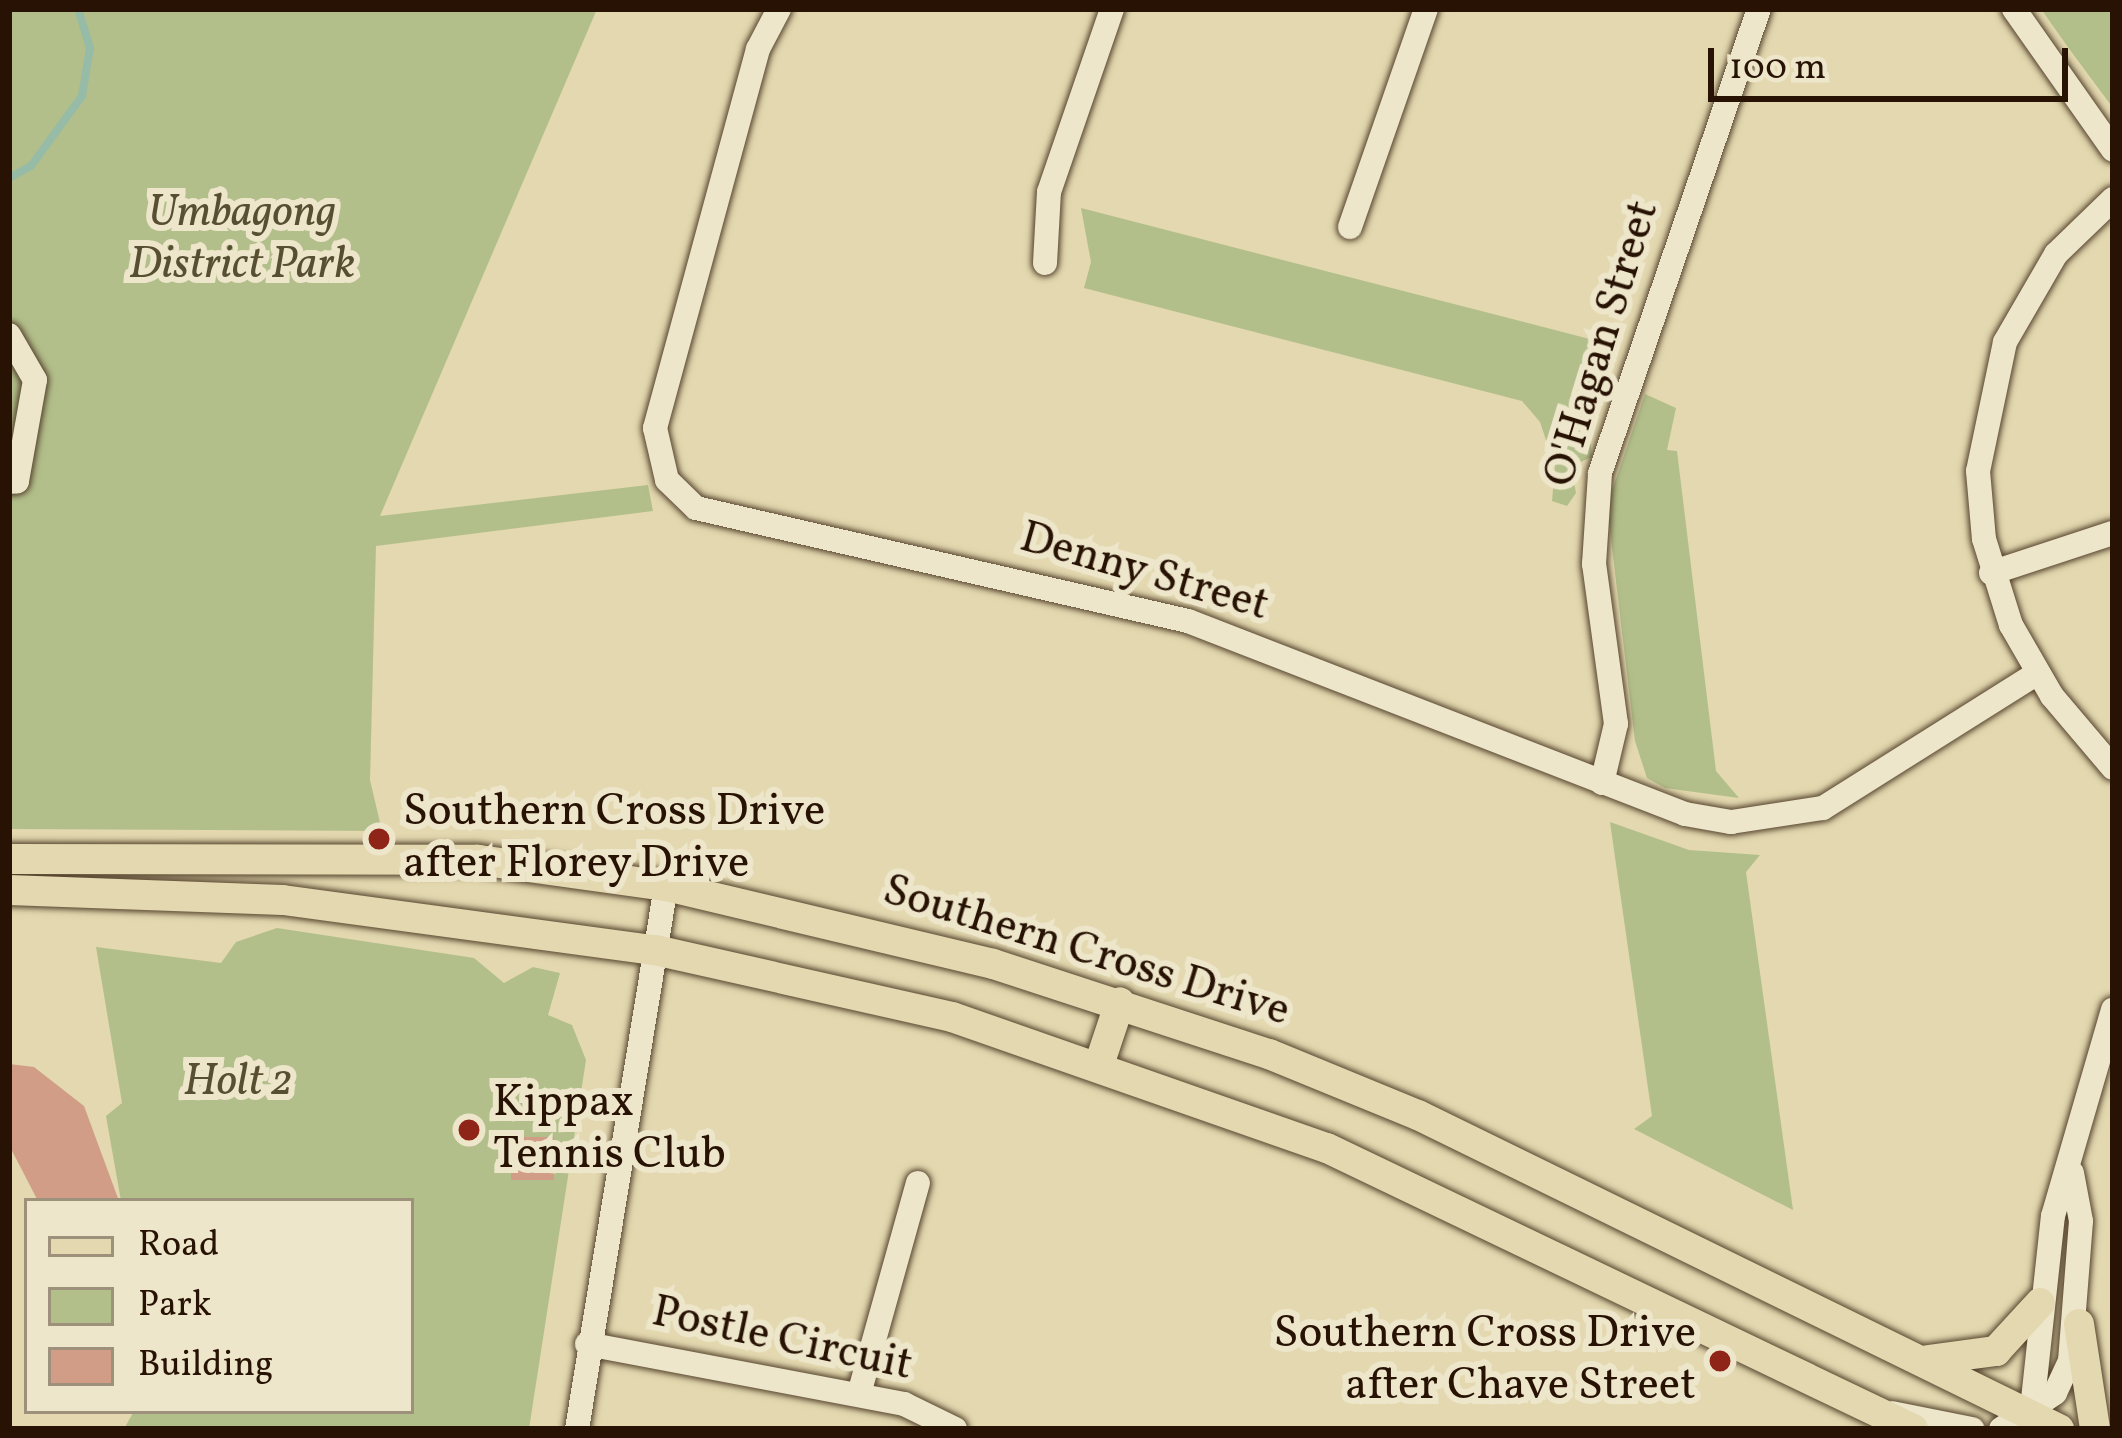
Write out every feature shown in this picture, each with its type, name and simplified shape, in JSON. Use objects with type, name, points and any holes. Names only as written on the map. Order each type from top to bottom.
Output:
[{"type":"main road","name":"Southern Cross Drive","points":[[9,890],[114,858],[361,854],[666,886],[1120,1001],[1544,1171],[1922,1360],[2029,1421],[2059,1429]]},
{"type":"main road","points":[[9,857],[55,875]]},
{"type":"main road","name":"Southern Cross Drive","points":[[55,875],[115,890],[283,900],[655,950],[952,1017],[1100,1065],[1510,1229],[1912,1429]]},
{"type":"main road","points":[[1100,1065],[1120,1001]]},
{"type":"main road","points":[[1922,1360],[1996,1351],[2040,1304]]},
{"type":"main road","points":[[2078,1324],[2095,1429]]},
{"type":"street","name":"Denny Street","points":[[779,9],[758,49],[657,415],[656,455],[684,500],[721,518],[1188,621],[1685,814],[1778,820],[1864,786],[2037,673]]},
{"type":"street","points":[[1045,263],[1049,192],[1112,9]]},
{"type":"street","points":[[1351,227],[1426,9]]},
{"type":"street","name":"O'Hagan Street","points":[[1602,783],[1616,724],[1594,564],[1600,473],[1759,9]]},
{"type":"street","points":[[2014,9],[2113,150]]},
{"type":"street","points":[[2113,199],[2056,254],[2005,342],[1978,471],[1991,572],[2037,673],[2113,768]]},
{"type":"street","points":[[9,335],[35,380],[17,481],[9,482]]},
{"type":"street","points":[[1991,572],[2113,533]]},
{"type":"street","points":[[577,1429],[587,1344],[666,886]]},
{"type":"street","points":[[2001,1429],[2029,1421],[2055,1393],[2078,1324],[2072,1174],[2088,1074],[2112,1014]]},
{"type":"street","points":[[2029,1421],[2053,1216],[2072,1174]]},
{"type":"street","points":[[859,1394],[918,1183]]},
{"type":"street","name":"Postle Circuit","points":[[587,1344],[859,1394],[956,1429]]},
{"type":"street","points":[[1873,1409],[1972,1429]]},
{"type":"green space","name":"Umbagong District Park","points":[[9,9],[597,9],[380,516],[648,485],[653,511],[376,546],[370,780],[382,831],[9,829]]},
{"type":"green space","points":[[2041,9],[2113,9],[2113,108],[2070,50]]},
{"type":"green space","points":[[1081,208],[1609,344],[1588,407],[1592,457],[1571,466],[1576,493],[1567,506],[1552,501],[1555,467],[1540,422],[1522,401],[1084,288],[1091,262]]},
{"type":"green space","points":[[1645,394],[1676,408],[1667,450],[1677,451],[1716,771],[1739,798],[1665,788],[1647,778],[1635,741],[1607,505]]},
{"type":"green space","points":[[1610,822],[1689,850],[1760,855],[1746,872],[1793,1210],[1634,1129],[1652,1116]]},
{"type":"green space","name":"Holt 2","points":[[277,928],[474,958],[504,983],[533,967],[560,973],[548,1015],[572,1025],[586,1060],[529,1429],[124,1429],[132,1414],[414,1414],[414,1198],[120,1198],[106,1116],[122,1103],[96,947],[221,963],[236,942]]},
{"type":"building","points":[[9,1064],[34,1067],[84,1106],[118,1198],[36,1198],[9,1145]]},
{"type":"building","points":[[511,1137],[554,1137],[554,1180],[511,1180]]},
{"type":"waterway","points":[[9,178],[31,166],[82,96],[90,48],[78,9]]},
{"type":"place","name":"Southern Cross Drive after Florey Drive","points":[[379,839]]},
{"type":"place","name":"Kippax Tennis Club","points":[[469,1130]]},
{"type":"place","name":"Southern Cross Drive after Chave Street","points":[[1720,1361]]}]
